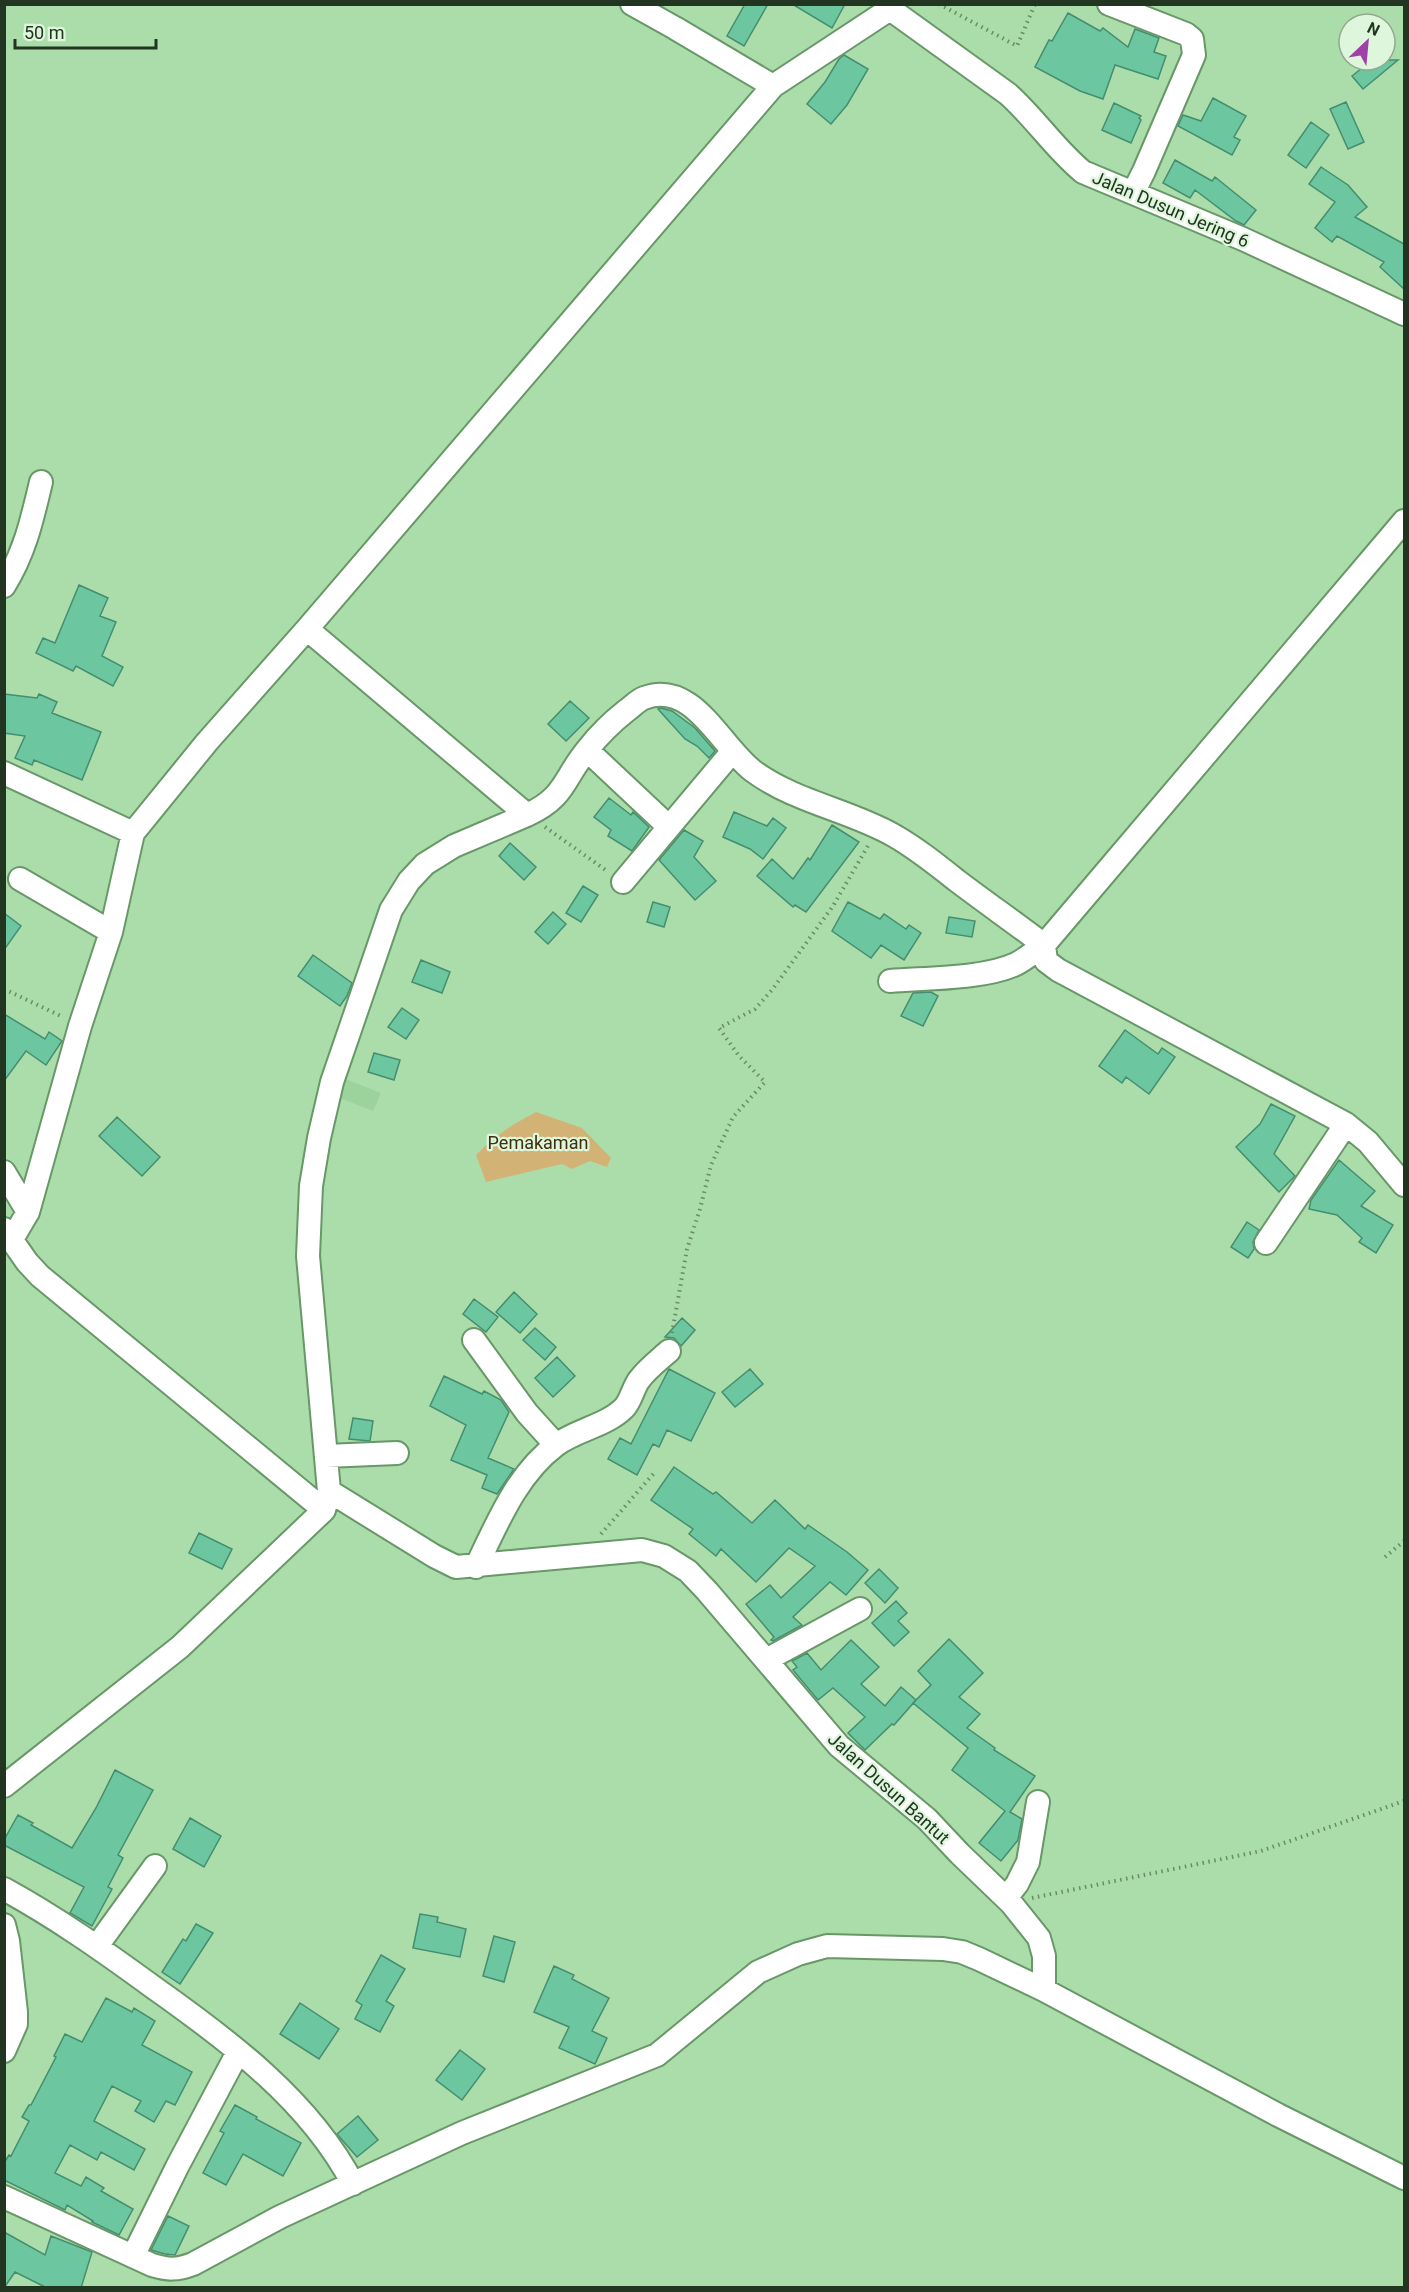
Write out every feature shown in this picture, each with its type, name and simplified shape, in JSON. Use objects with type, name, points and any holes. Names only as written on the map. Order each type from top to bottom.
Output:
[{"type":"street","points":[[632,4],[773,86]]},
{"type":"street","points":[[1109,4],[1186,34],[1192,39],[1194,46],[1194,55],[1187,75],[1133,193]]},
{"type":"street","name":"Jalan Dusun Jering 6","points":[[133,833],[207,742],[307,629],[773,86],[892,7],[1022,106],[1068,160],[1083,172],[1243,239],[1404,314]]},
{"type":"street","points":[[4,586],[19,563],[41,482]]},
{"type":"street","points":[[890,981],[983,973],[1002,969],[1017,963],[1044,945],[1404,521]]},
{"type":"street","points":[[307,629],[527,815]]},
{"type":"street","points":[[4,1786],[180,1647],[326,1501],[326,1456],[308,1256],[310,1186],[333,1082],[392,909],[409,881],[425,864],[454,846],[546,806],[559,793],[587,750],[619,717],[642,698],[660,694],[673,695],[685,700],[699,712],[732,752],[754,771],[819,806],[878,827],[921,853],[1044,945],[1046,961],[1058,970],[1346,1124],[1368,1142],[1404,1185]]},
{"type":"street","points":[[587,750],[669,827]]},
{"type":"street","points":[[623,882],[732,752]]},
{"type":"street","points":[[4,773],[133,833],[111,932],[15,1228]]},
{"type":"street","points":[[20,879],[111,932]]},
{"type":"street","points":[[1266,1244],[1346,1124]]},
{"type":"street","name":"Jalan Dusun Bantut","points":[[4,1172],[15,1228],[40,1275],[326,1501],[456,1567],[476,1567],[642,1550],[654,1552],[675,1561],[707,1590],[839,1746],[927,1819],[1008,1900],[1039,1938],[1044,1956],[1044,1990]]},
{"type":"street","points":[[474,1340],[528,1413],[555,1445]]},
{"type":"street","points":[[476,1567],[505,1508],[530,1469],[555,1445],[624,1408],[643,1375],[669,1351]]},
{"type":"street","points":[[326,1456],[397,1453]]},
{"type":"street","points":[[766,1660],[860,1609]]},
{"type":"street","points":[[1008,1900],[1028,1862],[1038,1802]]},
{"type":"street","points":[[97,1946],[155,1866]]},
{"type":"street","points":[[4,1889],[54,1917],[206,2024],[292,2102],[320,2133],[340,2160],[353,2184]]},
{"type":"street","points":[[4,1925],[8,1941],[16,2024],[4,2051]]},
{"type":"street","points":[[4,2197],[133,2256],[167,2270],[178,2269],[193,2264],[280,2217],[462,2133],[657,2055],[758,1972],[798,1954],[827,1946],[883,1946],[962,1952],[1044,1990],[1278,2115],[1404,2178]]},
{"type":"street","points":[[133,2256],[238,2052]]},
{"type":"path","points":[[939,4],[1017,46],[1035,4]]},
{"type":"path","points":[[527,815],[623,882]]},
{"type":"path","points":[[669,1351],[687,1249],[711,1165],[733,1117],[765,1082],[739,1056],[719,1028],[754,1010],[772,990],[833,906],[878,827]]},
{"type":"path","points":[[4,989],[80,1026]]},
{"type":"path","points":[[581,1557],[655,1472]]},
{"type":"path","points":[[1385,1557],[1404,1541]]},
{"type":"path","points":[[1008,1900],[1261,1851],[1404,1801]]},
{"type":"shaded area","points":[[343,1078],[381,1093],[373,1111],[337,1097]]},
{"type":"green space","name":"Pemakaman","points":[[536,1112],[582,1128],[611,1158],[607,1167],[590,1161],[572,1169],[562,1164],[486,1182],[476,1155],[504,1131]]},
{"type":"building","points":[[745,4],[768,4],[744,46],[727,36]]},
{"type":"building","points":[[792,4],[845,4],[832,28]]},
{"type":"building","points":[[1068,13],[1100,31],[1103,28],[1128,47],[1135,29],[1159,38],[1154,52],[1166,56],[1158,79],[1115,65],[1103,99],[1080,91],[1035,67],[1049,40],[1052,41]]},
{"type":"building","points":[[844,55],[868,69],[847,105],[831,124],[807,104]]},
{"type":"building","points":[[1357,72],[1384,72],[1363,89],[1352,76]]},
{"type":"building","points":[[1213,98],[1246,116],[1234,137],[1240,140],[1232,155],[1178,126],[1183,115],[1201,121]]},
{"type":"building","points":[[1346,102],[1364,142],[1348,149],[1330,109]]},
{"type":"building","points":[[1114,103],[1141,116],[1131,143],[1102,130]]},
{"type":"building","points":[[1311,122],[1329,135],[1306,168],[1288,155]]},
{"type":"building","points":[[1175,160],[1212,181],[1215,177],[1256,210],[1244,225],[1195,190],[1190,198],[1163,183]]},
{"type":"building","points":[[1321,167],[1348,185],[1367,207],[1355,217],[1404,244],[1404,289],[1380,267],[1384,262],[1337,236],[1332,242],[1315,228],[1335,202],[1309,184]]},
{"type":"building","points":[[79,585],[108,598],[100,616],[116,622],[102,656],[123,667],[113,686],[76,666],[73,671],[36,653],[43,638],[55,643]]},
{"type":"building","points":[[4,694],[37,698],[39,694],[57,702],[52,713],[101,732],[82,780],[34,760],[32,765],[15,758],[25,736],[4,733]]},
{"type":"building","points":[[570,701],[589,718],[566,741],[548,724]]},
{"type":"building","points":[[658,709],[672,711],[695,728],[715,751],[709,758],[697,746],[685,739]]},
{"type":"building","points":[[609,798],[631,815],[633,812],[649,827],[632,851],[608,836],[611,830],[594,817]]},
{"type":"building","points":[[734,812],[767,826],[773,818],[786,828],[763,859],[750,849],[723,837]]},
{"type":"building","points":[[832,825],[859,842],[806,912],[795,905],[793,907],[757,876],[772,859],[793,879],[808,858],[810,860]]},
{"type":"building","points":[[684,830],[703,841],[694,857],[716,881],[695,900],[659,860]]},
{"type":"building","points":[[510,843],[536,867],[524,880],[499,856]]},
{"type":"building","points":[[583,886],[598,895],[581,922],[566,913]]},
{"type":"building","points":[[653,902],[670,907],[664,927],[647,922]]},
{"type":"building","points":[[848,902],[880,919],[884,914],[906,929],[909,925],[921,933],[904,960],[881,945],[871,958],[832,931]]},
{"type":"building","points":[[553,912],[566,924],[548,944],[535,932]]},
{"type":"building","points":[[4,913],[21,926],[4,950]]},
{"type":"building","points":[[949,917],[975,921],[972,937],[946,933]]},
{"type":"building","points":[[313,955],[352,983],[340,1006],[298,976]]},
{"type":"building","points":[[421,960],[450,972],[442,993],[412,982]]},
{"type":"building","points":[[931,992],[938,996],[923,1026],[901,1016],[913,993]]},
{"type":"building","points":[[402,1008],[419,1020],[406,1039],[388,1027]]},
{"type":"building","points":[[4,1014],[45,1039],[49,1032],[62,1041],[46,1065],[26,1051],[4,1081]]},
{"type":"building","points":[[1125,1030],[1158,1054],[1162,1048],[1175,1057],[1149,1094],[1126,1077],[1122,1083],[1099,1066]]},
{"type":"building","points":[[374,1053],[400,1060],[394,1080],[368,1072]]},
{"type":"building","points":[[1271,1104],[1295,1116],[1274,1154],[1295,1176],[1279,1192],[1236,1147],[1260,1124]]},
{"type":"building","points":[[117,1117],[160,1157],[142,1176],[99,1136]]},
{"type":"building","points":[[1339,1160],[1375,1191],[1361,1206],[1393,1225],[1376,1253],[1359,1242],[1362,1238],[1337,1215],[1309,1209],[1311,1200]]},
{"type":"building","points":[[1247,1222],[1259,1230],[1253,1242],[1254,1249],[1248,1258],[1231,1247]]},
{"type":"building","points":[[514,1292],[537,1314],[520,1333],[496,1312]]},
{"type":"building","points":[[474,1299],[498,1317],[486,1332],[463,1314]]},
{"type":"building","points":[[682,1318],[695,1330],[681,1346],[674,1338],[665,1337]]},
{"type":"building","points":[[535,1328],[556,1347],[545,1360],[523,1340]]},
{"type":"building","points":[[557,1357],[575,1376],[553,1397],[535,1378]]},
{"type":"building","points":[[669,1369],[715,1393],[691,1441],[667,1430],[659,1447],[653,1444],[637,1475],[608,1459],[620,1438],[631,1444]]},
{"type":"building","points":[[750,1369],[763,1384],[735,1407],[722,1392]]},
{"type":"building","points":[[444,1376],[482,1394],[484,1391],[501,1400],[509,1412],[488,1458],[514,1469],[497,1494],[482,1488],[487,1475],[451,1460],[466,1425],[430,1406]]},
{"type":"building","points":[[353,1418],[373,1421],[370,1441],[349,1439]]},
{"type":"building","points":[[674,1467],[713,1494],[716,1492],[752,1523],[775,1500],[805,1529],[808,1525],[847,1552],[868,1570],[846,1595],[830,1582],[793,1617],[802,1625],[771,1640],[774,1637],[746,1604],[770,1585],[781,1598],[815,1566],[789,1548],[756,1582],[721,1549],[716,1556],[689,1534],[693,1529],[651,1500]]},
{"type":"building","points":[[199,1533],[232,1549],[222,1569],[189,1553]]},
{"type":"building","points":[[879,1569],[898,1588],[885,1603],[865,1583]]},
{"type":"building","points":[[896,1601],[907,1613],[898,1621],[909,1632],[894,1646],[872,1623]]},
{"type":"building","points":[[949,1639],[983,1673],[959,1697],[980,1714],[967,1728],[995,1748],[994,1750],[1035,1776],[1010,1812],[1022,1819],[1018,1840],[1001,1861],[979,1843],[1005,1811],[952,1770],[968,1748],[913,1703],[931,1685],[918,1671]]},
{"type":"building","points":[[851,1640],[879,1667],[861,1684],[885,1706],[901,1687],[916,1700],[894,1725],[892,1724],[865,1750],[848,1733],[865,1717],[833,1688],[818,1700],[793,1670],[797,1667],[792,1661],[807,1653],[821,1670]]},
{"type":"building","points":[[115,1770],[153,1790],[118,1855],[123,1858],[108,1887],[112,1889],[92,1926],[70,1913],[84,1887],[4,1845],[4,1840],[18,1815],[72,1848]]},
{"type":"building","points":[[190,1818],[221,1836],[204,1867],[173,1849]]},
{"type":"building","points":[[420,1914],[438,1917],[437,1922],[466,1929],[460,1957],[413,1948]]},
{"type":"building","points":[[196,1924],[213,1933],[180,1984],[162,1972],[183,1939],[186,1941]]},
{"type":"building","points":[[494,1936],[515,1942],[504,1982],[483,1976]]},
{"type":"building","points":[[381,1955],[405,1969],[386,2001],[394,2006],[380,2032],[355,2019],[362,2005],[356,2001]]},
{"type":"building","points":[[554,1966],[574,1975],[572,1979],[609,1998],[592,2031],[607,2038],[595,2064],[559,2048],[569,2027],[534,2012]]},
{"type":"building","points":[[106,1998],[132,2012],[134,2008],[155,2021],[142,2045],[192,2072],[175,2105],[166,2101],[154,2122],[135,2111],[141,2101],[112,2086],[94,2121],[145,2149],[134,2170],[101,2152],[97,2160],[70,2145],[55,2173],[81,2186],[86,2177],[104,2188],[101,2191],[133,2209],[119,2235],[92,2222],[67,2205],[65,2210],[4,2180],[4,2163],[9,2155],[11,2156],[29,2121],[22,2117],[31,2105],[56,2057],[54,2056],[65,2034],[82,2042]]},
{"type":"building","points":[[300,2003],[339,2029],[319,2059],[280,2034]]},
{"type":"building","points":[[460,2050],[485,2069],[462,2100],[436,2080]]},
{"type":"building","points":[[235,2105],[301,2143],[283,2176],[243,2154],[226,2185],[203,2173],[224,2133],[220,2131]]},
{"type":"building","points":[[358,2116],[378,2140],[357,2157],[337,2134]]},
{"type":"building","points":[[168,2216],[189,2226],[175,2255],[151,2250]]},
{"type":"building","points":[[4,2232],[45,2255],[51,2236],[92,2252],[81,2288],[47,2288],[15,2272],[4,2288]]}]
